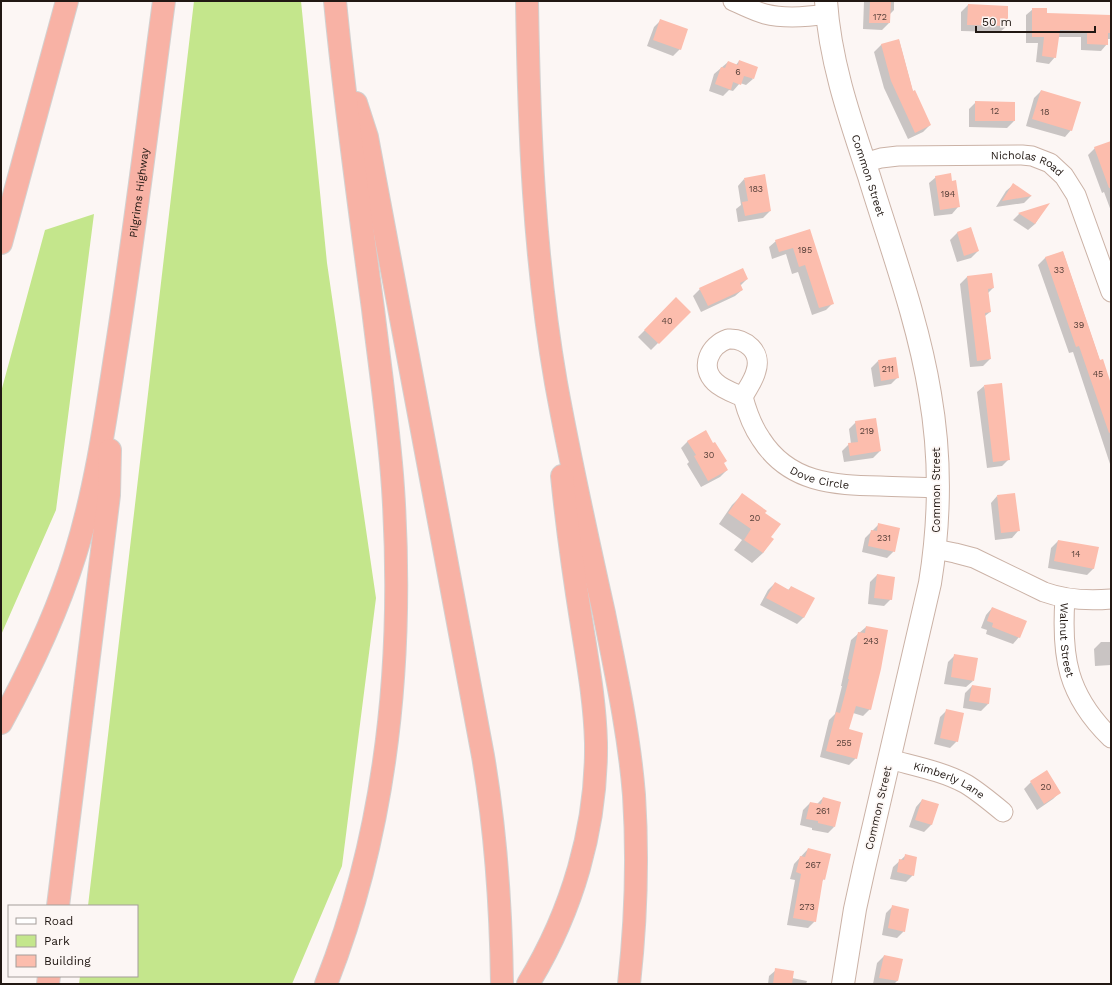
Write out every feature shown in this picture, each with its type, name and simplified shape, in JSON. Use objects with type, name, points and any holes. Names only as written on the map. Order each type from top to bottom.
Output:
[{"type":"highway","points":[[32,126],[58,1]]},
{"type":"highway","points":[[1,243],[66,1]]},
{"type":"highway","name":"Pilgrims Highway","points":[[111,385],[125,298],[164,1]]},
{"type":"highway","points":[[326,984],[356,894],[377,808],[391,706],[396,618],[395,516],[388,428],[335,1]]},
{"type":"highway","points":[[527,2],[528,92],[540,268],[551,353],[566,519],[589,668],[596,743],[593,796],[581,864],[564,913],[544,956],[528,984]]},
{"type":"highway","points":[[340,51],[367,137],[479,728],[497,857],[502,984]]},
{"type":"highway","points":[[551,353],[565,433],[617,675],[634,794],[636,851],[633,940],[629,984]]},
{"type":"highway","points":[[1,723],[29,668],[55,611],[75,556],[90,499],[111,385]]},
{"type":"highway","points":[[58,905],[109,495],[111,385]]},
{"type":"street","points":[[733,1],[765,14],[783,17],[809,17],[827,8]]},
{"type":"street","name":"Common Street","points":[[827,8],[832,49],[840,82],[908,301],[921,348],[930,394],[937,447],[938,488],[935,550],[927,598],[858,896],[843,984]]},
{"type":"street","name":"Nicholas Road","points":[[864,163],[881,158],[898,156],[1011,155],[1032,156],[1050,163],[1064,176],[1076,195],[1111,292]]},
{"type":"street","name":"Dove Circle","points":[[743,397],[751,420],[761,440],[784,463],[803,475],[818,481],[840,485],[938,488]]},
{"type":"street","name":"Walnut Street","points":[[935,550],[955,552],[974,558],[1044,592],[1065,598],[1064,644],[1070,676],[1089,713],[1111,738]]},
{"type":"street","points":[[1065,598],[1111,600]]},
{"type":"street","name":"Kimberly Lane","points":[[889,759],[927,769],[964,783],[983,795],[1003,812]]},
{"type":"green space","points":[[194,1],[301,1],[327,263],[376,598],[342,866],[292,984],[79,984],[80,977],[138,977],[138,905],[88,905]]},
{"type":"green space","points":[[94,214],[56,510],[1,635],[1,392],[45,230]]},
{"type":"building","points":[[870,1],[891,1],[890,23],[869,23]]},
{"type":"building","points":[[968,4],[1008,6],[1008,26],[967,25]]},
{"type":"building","points":[[1032,8],[1047,8],[1047,13],[1111,15],[1111,33],[1108,33],[1108,45],[1087,44],[1087,31],[1060,30],[1056,58],[1042,56],[1044,37],[1032,37]]},
{"type":"building","points":[[660,19],[688,29],[681,50],[653,40]]},
{"type":"building","points":[[899,39],[913,91],[915,90],[931,125],[915,133],[891,81],[881,44]]},
{"type":"building","points":[[739,60],[758,67],[754,79],[744,76],[741,85],[733,82],[731,90],[715,84],[721,67],[725,68],[728,61],[738,65]]},
{"type":"building","points":[[1041,90],[1081,102],[1072,131],[1032,119]]},
{"type":"building","points":[[975,101],[1015,102],[1015,121],[975,121]]},
{"type":"building","points":[[1111,141],[1111,188],[1109,188],[1094,147]]},
{"type":"building","points":[[951,173],[952,181],[956,180],[960,207],[940,210],[935,176]]},
{"type":"building","points":[[765,174],[771,211],[745,216],[742,202],[748,201],[744,178]]},
{"type":"building","points":[[1013,183],[1032,196],[1002,201]]},
{"type":"building","points":[[1050,203],[1035,224],[1018,213]]},
{"type":"building","points":[[971,227],[979,251],[964,256],[957,232]]},
{"type":"building","points":[[810,229],[834,304],[819,308],[805,265],[799,267],[793,248],[779,252],[775,240]]},
{"type":"building","points":[[1063,251],[1100,360],[1103,359],[1111,384],[1111,432],[1109,433],[1079,346],[1076,347],[1045,257]]},
{"type":"building","points":[[743,268],[748,279],[740,283],[743,290],[708,306],[699,288]]},
{"type":"building","points":[[992,273],[994,288],[988,289],[991,312],[985,313],[991,359],[977,361],[967,276]]},
{"type":"building","points":[[676,297],[691,312],[659,344],[644,330]]},
{"type":"building","points":[[896,357],[899,378],[881,381],[878,360]]},
{"type":"building","points":[[1002,383],[1010,460],[993,462],[984,385]]},
{"type":"building","points":[[876,418],[881,451],[850,456],[848,443],[858,442],[855,421]]},
{"type":"building","points":[[706,430],[713,443],[715,442],[727,461],[724,463],[728,470],[708,481],[694,456],[696,455],[687,441]]},
{"type":"building","points":[[742,493],[767,511],[765,513],[781,524],[771,537],[774,539],[763,553],[744,540],[751,529],[728,513]]},
{"type":"building","points":[[1015,493],[1020,531],[1001,533],[997,495]]},
{"type":"building","points":[[878,523],[900,528],[895,552],[868,546],[871,530],[877,531]]},
{"type":"building","points":[[1058,540],[1099,547],[1094,569],[1054,561]]},
{"type":"building","points":[[877,574],[895,577],[892,600],[874,598]]},
{"type":"building","points":[[775,582],[789,590],[791,586],[815,598],[804,618],[766,598]]},
{"type":"building","points":[[992,607],[1027,621],[1020,638],[992,627],[993,623],[987,621]]},
{"type":"building","points":[[866,626],[888,630],[881,669],[871,710],[856,706],[849,729],[863,733],[857,759],[826,751],[836,712],[840,713],[849,679],[858,632],[865,633]]},
{"type":"building","points":[[954,654],[978,658],[974,681],[951,677]]},
{"type":"building","points":[[972,685],[991,688],[989,704],[969,701]]},
{"type":"building","points":[[946,709],[964,713],[958,742],[940,738]]},
{"type":"building","points":[[1047,770],[1061,793],[1044,804],[1030,781]]},
{"type":"building","points":[[823,797],[841,802],[835,827],[818,823],[818,821],[806,819],[810,802],[821,804]]},
{"type":"building","points":[[922,799],[939,804],[932,825],[915,820]]},
{"type":"building","points":[[808,848],[831,854],[825,880],[823,879],[816,922],[793,918],[801,874],[796,872],[800,856],[805,857]]},
{"type":"building","points":[[905,854],[917,857],[914,876],[897,872],[899,859],[904,860]]},
{"type":"building","points":[[892,905],[909,909],[905,932],[888,928]]},
{"type":"building","points":[[884,955],[903,959],[898,981],[879,978]]},
{"type":"building","points":[[775,968],[794,971],[792,984],[773,984]]}]
